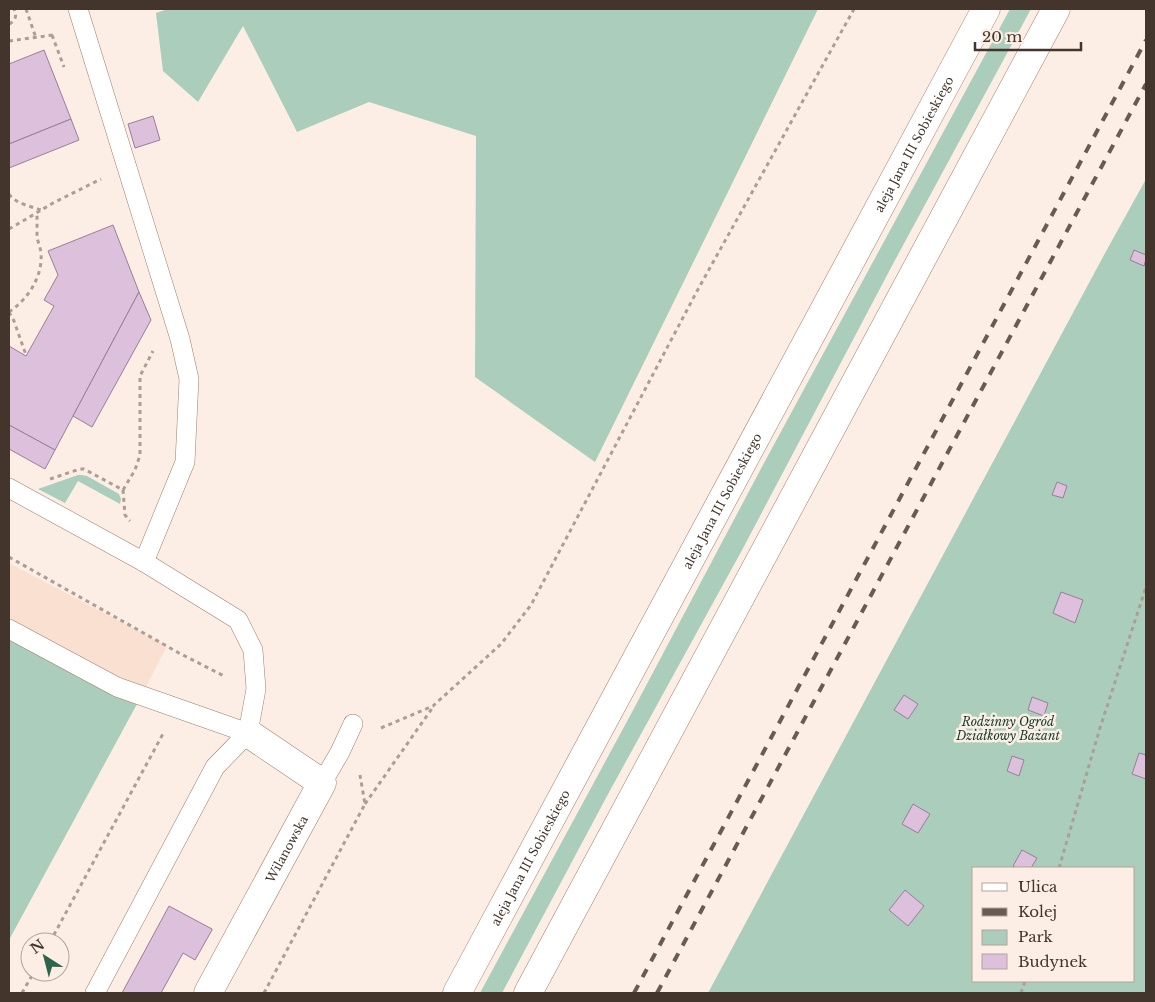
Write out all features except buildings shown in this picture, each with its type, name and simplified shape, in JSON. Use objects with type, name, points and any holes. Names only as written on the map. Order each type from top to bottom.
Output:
[{"type":"main road","name":"aleja Jana III Sobieskiego","points":[[457,993],[986,9]]},
{"type":"main road","points":[[528,993],[1056,9]]},
{"type":"main road","points":[[248,733],[322,783]]},
{"type":"main road","name":"Wilanowska","points":[[208,993],[322,783]]},
{"type":"lane","points":[[78,9],[180,339],[189,379],[185,462],[144,562]]},
{"type":"lane","points":[[9,488],[144,562],[238,620],[254,650],[256,689],[248,733],[216,767],[95,993]]},
{"type":"lane","points":[[9,628],[117,686],[248,733]]},
{"type":"lane","points":[[322,783],[340,752],[353,724]]},
{"type":"path","points":[[9,24],[16,17],[14,9]]},
{"type":"path","points":[[26,9],[36,38]]},
{"type":"path","points":[[264,993],[365,804],[433,706],[501,644],[531,605],[696,294],[854,9]]},
{"type":"path","points":[[9,42],[85,30]]},
{"type":"path","points":[[52,36],[65,70]]},
{"type":"path","points":[[9,229],[53,203],[106,176]]},
{"type":"path","points":[[9,194],[20,203],[42,210]]},
{"type":"path","points":[[26,354],[9,312],[26,297],[34,285],[39,270],[41,253],[37,239],[37,213]]},
{"type":"path","points":[[44,481],[84,469],[123,490],[140,454],[140,376],[154,350]]},
{"type":"path","points":[[9,557],[179,653],[231,680]]},
{"type":"path","points":[[1059,867],[1100,728],[1146,587]]},
{"type":"path","points":[[353,724],[382,728],[433,706]]},
{"type":"path","points":[[55,932],[178,707]]},
{"type":"path","points":[[340,752],[358,761],[365,804]]},
{"type":"path","points":[[22,993],[28,982]]},
{"type":"shaded area","points":[[9,563],[167,646],[137,704],[9,640]]},
{"type":"green space","points":[[168,9],[818,9],[595,462],[475,377],[476,136],[369,102],[297,132],[243,26],[198,102],[163,71],[156,13]]},
{"type":"green space","points":[[1010,9],[1031,9],[894,262],[741,552],[607,796],[502,993],[480,993],[764,463]]},
{"type":"green space","name":"Rodzinny Ogród Działkowy Bażant","points":[[1146,179],[1146,993],[708,993],[1104,255]]},
{"type":"green space","points":[[78,475],[87,476],[119,494],[120,504],[78,481],[65,503],[38,489]]},
{"type":"green space","points":[[9,640],[137,704],[9,940]]},
{"type":"railway","points":[[634,993],[1146,40]]},
{"type":"railway","points":[[657,993],[1146,84]]}]
